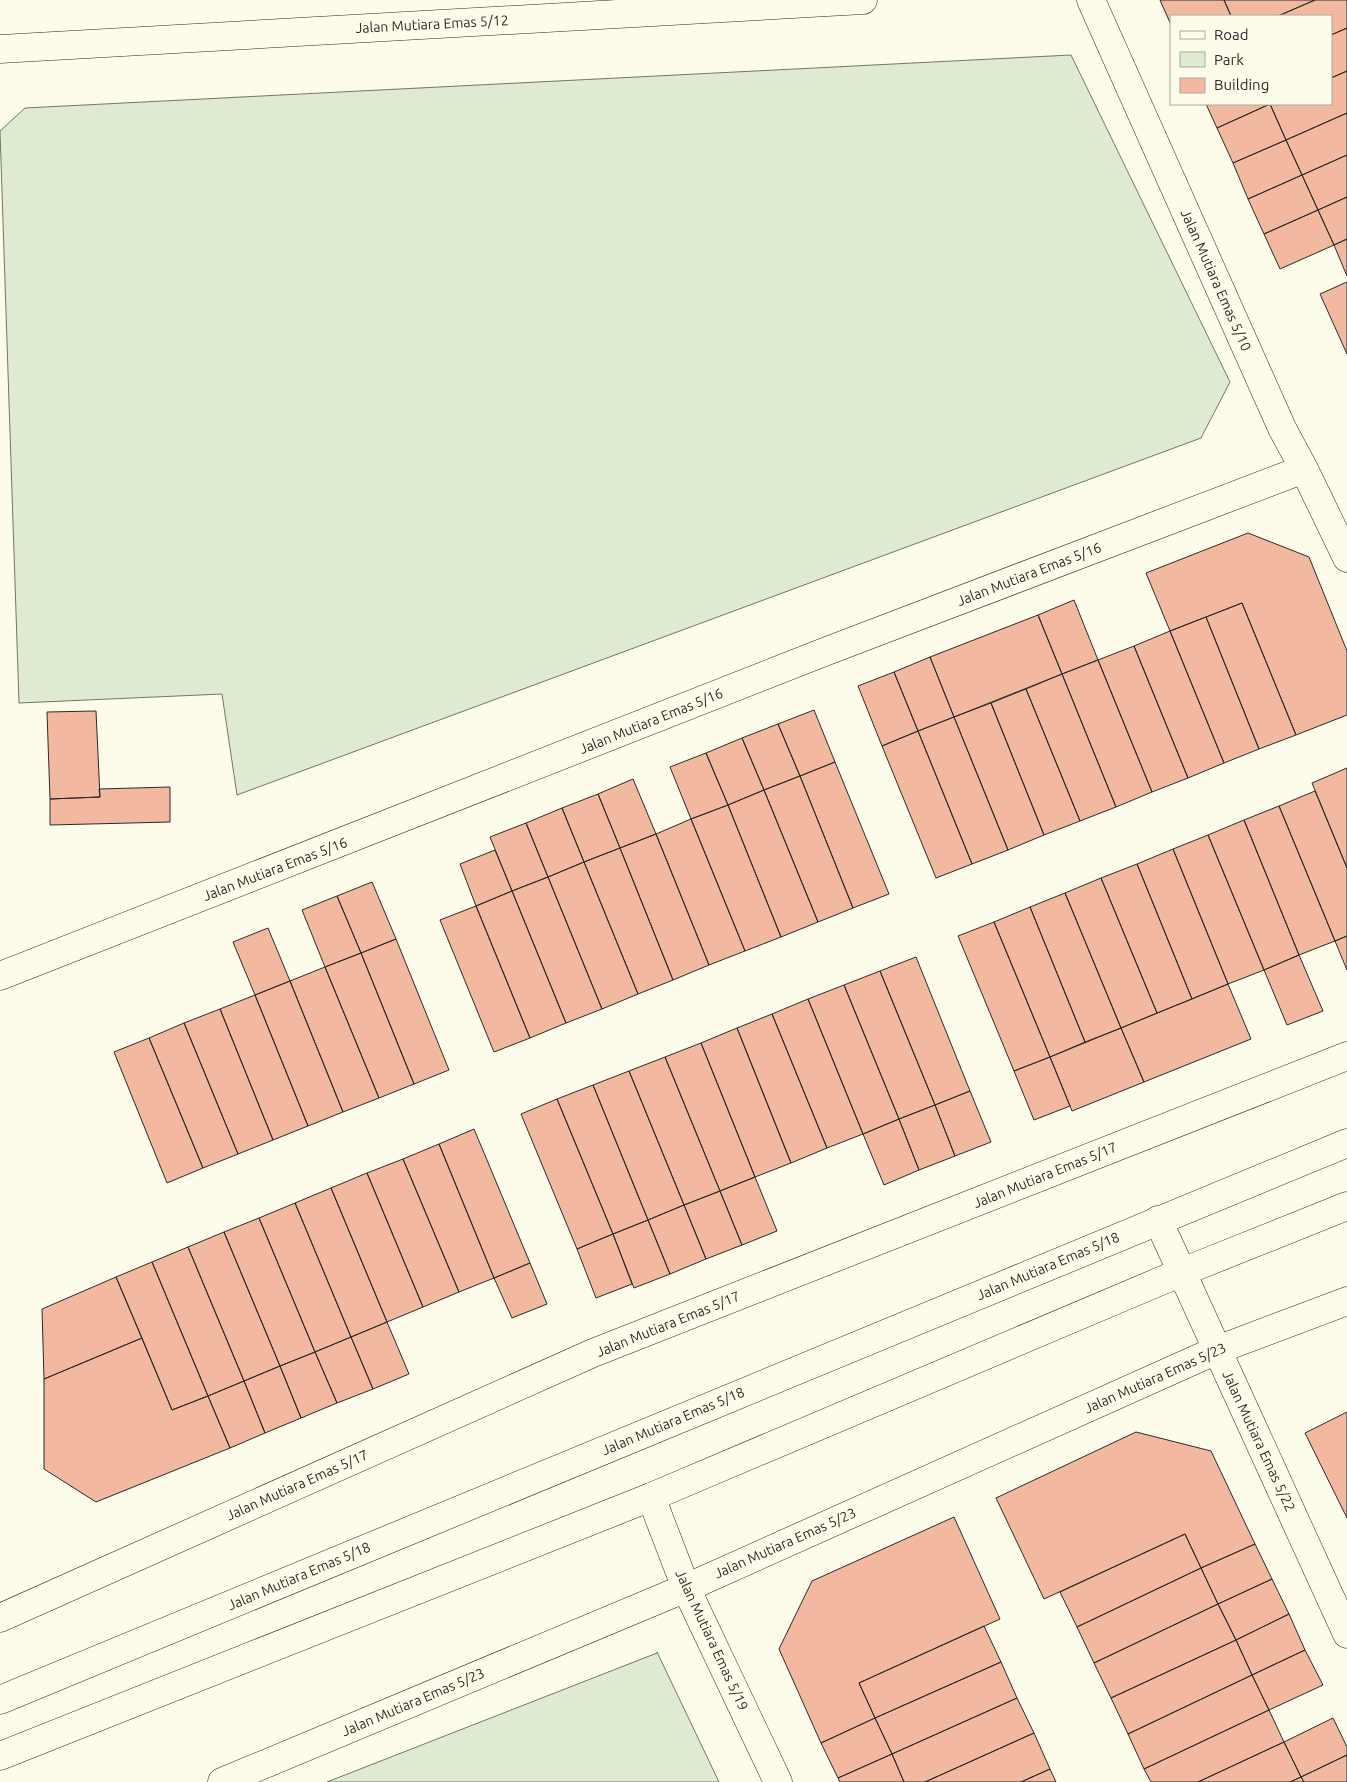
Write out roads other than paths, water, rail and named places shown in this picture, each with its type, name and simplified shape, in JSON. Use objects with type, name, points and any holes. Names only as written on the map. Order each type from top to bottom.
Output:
[{"type":"street","name":"Jalan Mutiara Emas 5/12","points":[[0,49],[863,0]]},
{"type":"street","name":"Jalan Mutiara Emas 5/10","points":[[1091,0],[1282,428],[1347,558]]},
{"type":"street","name":"Jalan Mutiara Emas 5/16","points":[[0,976],[827,651],[1304,469]]},
{"type":"street","name":"Jalan Mutiara Emas 5/17","points":[[0,1618],[593,1353],[1347,1056]]},
{"type":"street","name":"Jalan Mutiara Emas 5/18","points":[[0,1700],[1347,1143]]},
{"type":"street","points":[[0,1756],[651,1496],[1182,1272],[1347,1206]]},
{"type":"street","name":"Jalan Mutiara Emas 5/22","points":[[1158,1220],[1347,1634]]},
{"type":"street","name":"Jalan Mutiara Emas 5/23","points":[[222,1782],[686,1588],[1217,1350],[1347,1301]]},
{"type":"street","name":"Jalan Mutiara Emas 5/19","points":[[651,1496],[686,1588],[778,1782]]}]
